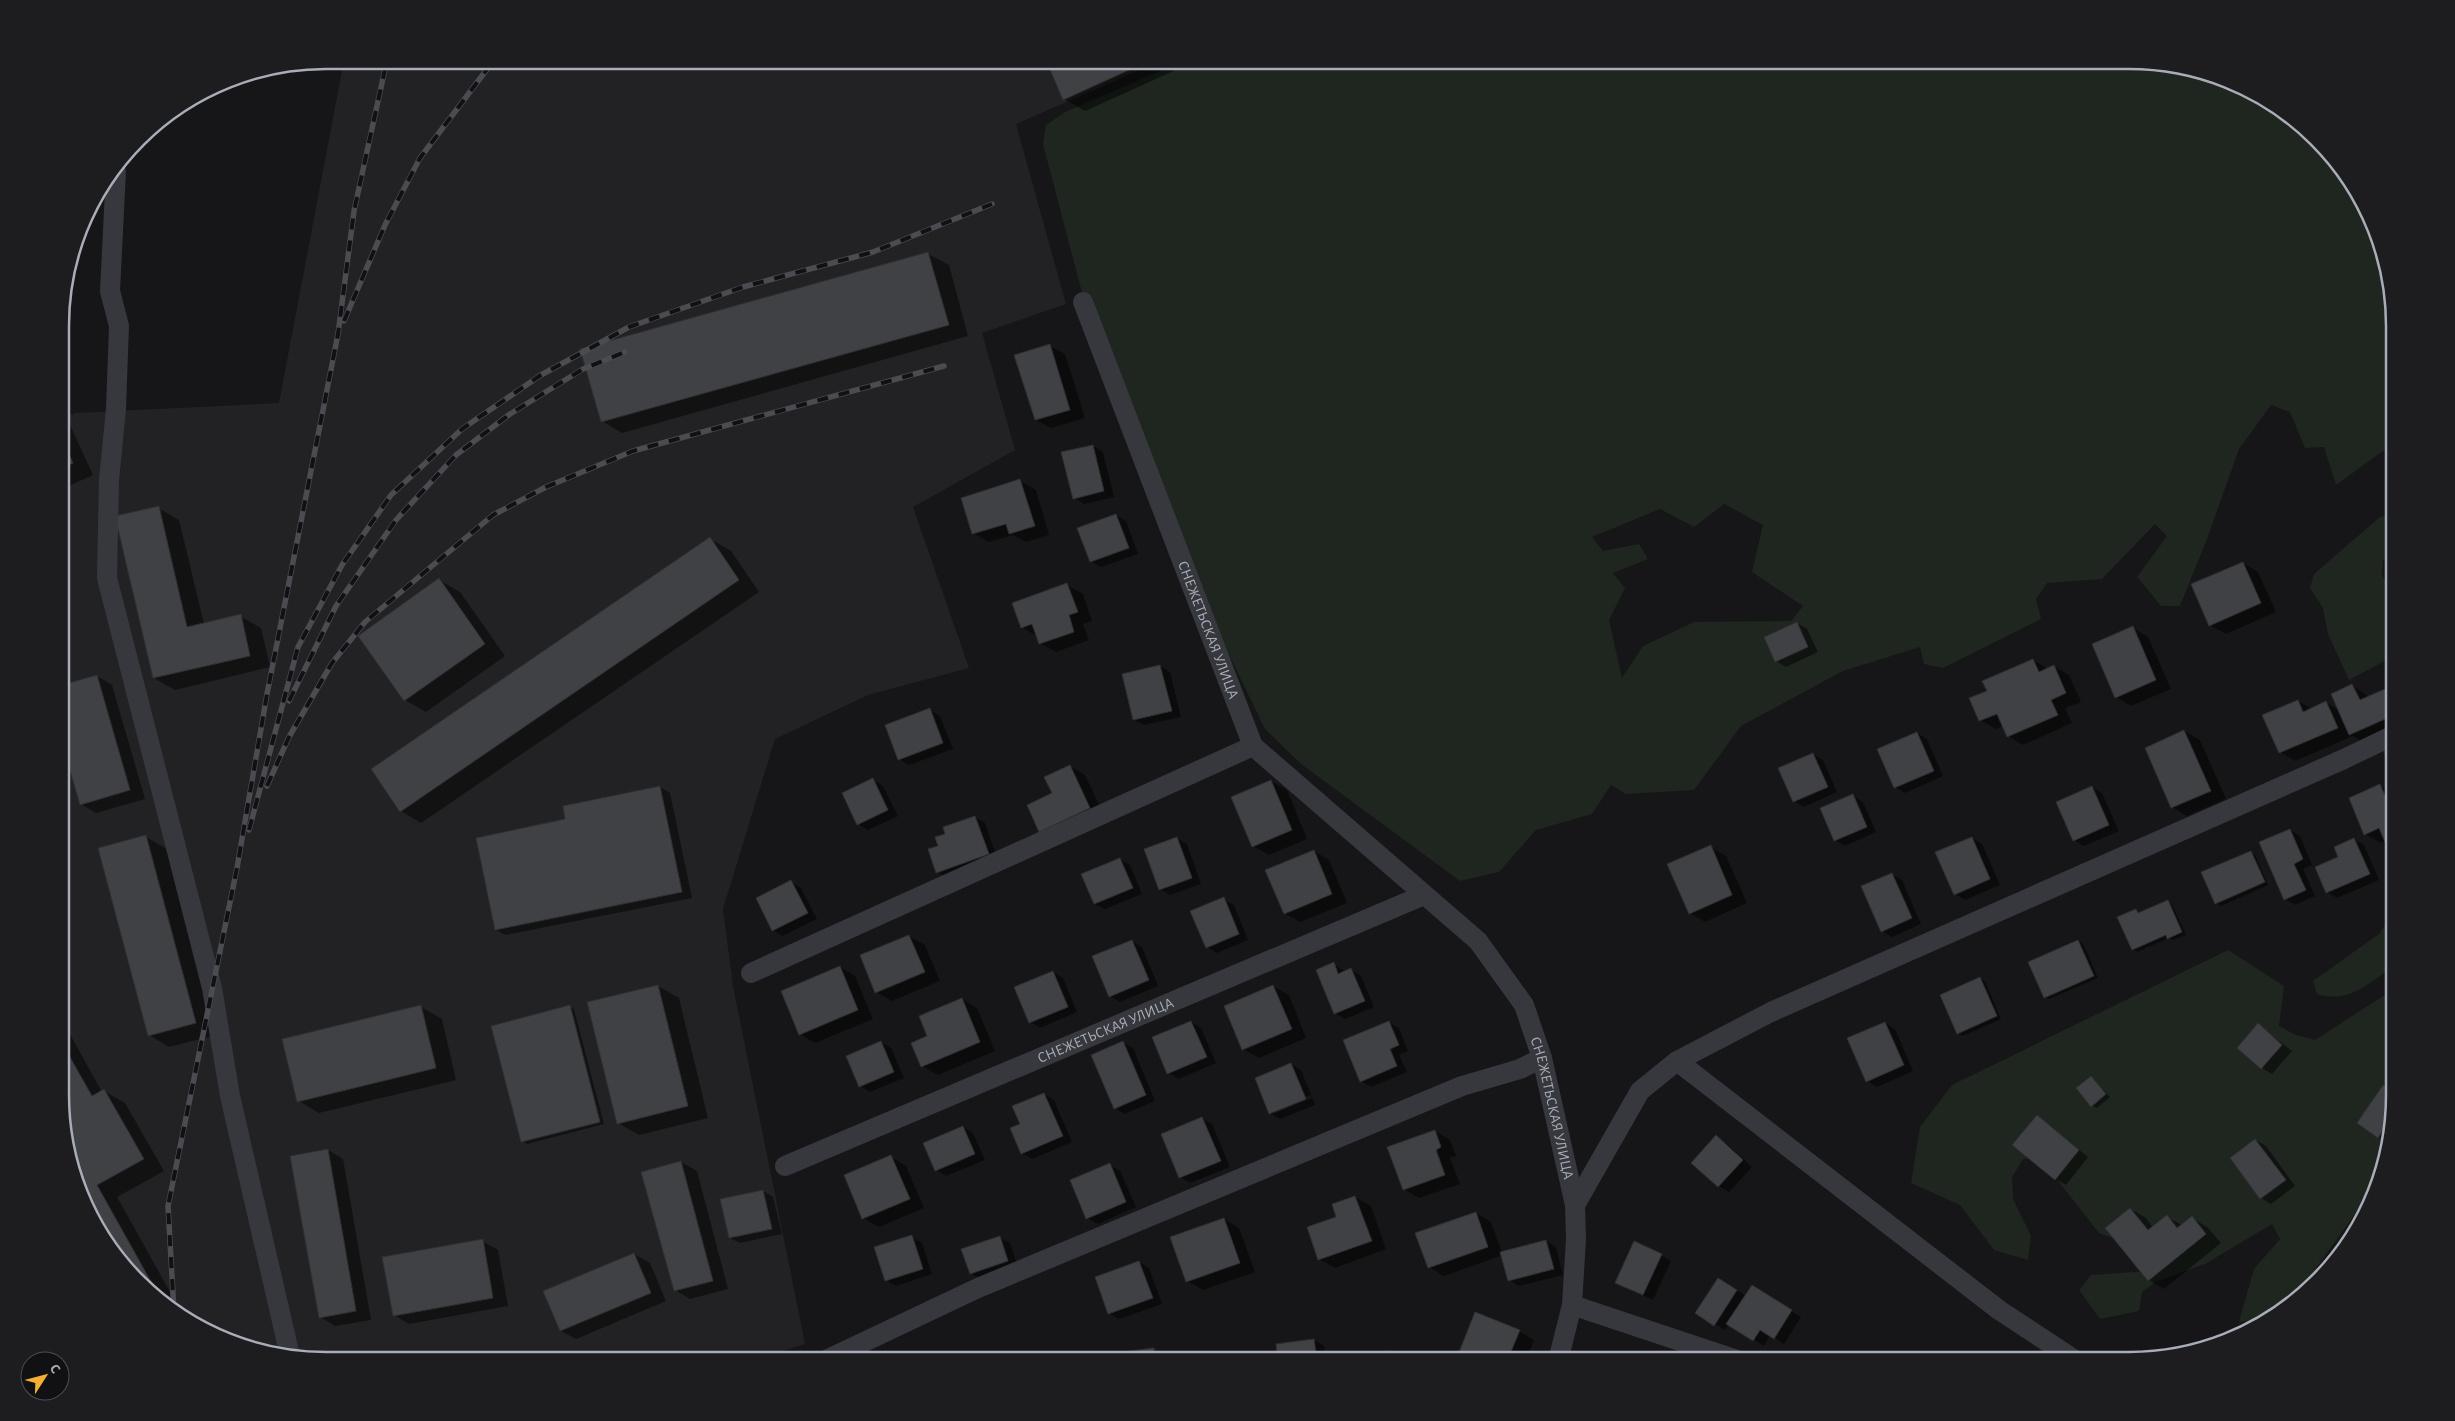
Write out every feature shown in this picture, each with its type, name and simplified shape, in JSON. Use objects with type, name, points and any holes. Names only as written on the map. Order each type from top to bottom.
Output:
[{"type":"street","points":[[116,178],[110,291],[119,326],[116,410],[108,480],[107,578],[212,988],[230,1096],[288,1349]]},
{"type":"street","name":"СНЕЖЕТЬСКАЯ УЛИЦА","points":[[1083,302],[1253,746],[1478,941],[1524,1005],[1542,1058],[1575,1205],[1576,1239],[1572,1304],[1560,1352]]},
{"type":"street","points":[[1575,1205],[1640,1091],[1677,1061],[1771,1012],[2386,739]]},
{"type":"street","points":[[751,973],[1253,746]]},
{"type":"street","name":"СНЕЖЕТЬСКАЯ УЛИЦА","points":[[785,1166],[1424,895]]},
{"type":"street","points":[[841,1352],[978,1288],[1462,1086],[1520,1069],[1542,1058]]},
{"type":"street","points":[[1677,1061],[1999,1310],[2063,1352]]},
{"type":"street","points":[[1572,1304],[1713,1352]]},
{"type":"shaded area","points":[[342,69],[1142,69],[1016,124],[1066,304],[982,333],[1015,450],[913,507],[969,668],[868,695],[775,739],[723,909],[733,986],[805,1344],[780,1352],[309,1352],[292,1350],[259,1344],[227,1333],[183,1309],[156,1289],[132,1265],[103,1224],[88,1194],[77,1162],[69,1112],[69,416],[75,413],[279,403]]},
{"type":"shaded area","points":[[1165,69],[2146,69],[2196,77],[2228,88],[2258,103],[2299,132],[2333,169],[2360,212],[2378,259],[2386,309],[2386,449],[2336,485],[2324,447],[2305,448],[2290,412],[2271,405],[2239,449],[2207,539],[2180,606],[2161,606],[2137,577],[2167,536],[2155,524],[2102,579],[2047,583],[2036,599],[2041,619],[1943,668],[1924,664],[1920,647],[1843,671],[1741,726],[1694,790],[1626,794],[1611,785],[1592,814],[1536,830],[1499,872],[1460,881],[1301,764],[1265,729],[1145,482],[1097,350],[1043,144],[1046,125],[1065,112]],"holes":[[[1724,504],[1763,525],[1752,572],[1803,606],[1791,621],[1694,622],[1643,646],[1622,678],[1609,620],[1625,588],[1613,573],[1648,559],[1639,544],[1603,551],[1592,537],[1660,509],[1694,527]]]},
{"type":"shaded area","points":[[2386,516],[2386,559],[2383,560],[2382,575],[2386,582],[2386,660],[2349,680],[2328,634],[2323,608],[2310,588],[2314,574],[2380,517]]},
{"type":"shaded area","points":[[2386,743],[2386,759],[2381,747]]},
{"type":"shaded area","points":[[2386,924],[2386,971],[2368,985],[2349,994],[2329,996],[2317,994],[2313,981],[2379,934]]},
{"type":"shaded area","points":[[2228,950],[2284,986],[2279,1026],[2296,1035],[2315,1040],[2386,994],[2386,1085],[2380,1096],[2386,1112],[2378,1162],[2367,1194],[2358,1213],[2316,1268],[2314,1274],[2299,1289],[2254,1320],[2239,1322],[2254,1269],[2280,1239],[2272,1224],[2205,1264],[2157,1281],[2142,1292],[2139,1311],[2100,1319],[2079,1290],[2091,1275],[2150,1271],[2137,1247],[2099,1233],[2041,1159],[2023,1159],[2012,1177],[2013,1199],[2031,1236],[2028,1260],[1994,1250],[1960,1205],[1911,1183],[1920,1127],[1952,1085]]},
{"type":"building","points":[[1050,69],[1131,69],[1063,100]]},
{"type":"building","points":[[928,252],[949,325],[601,422],[580,349]]},
{"type":"building","points":[[1050,344],[1070,410],[1035,420],[1014,355]]},
{"type":"building","points":[[1093,445],[1104,491],[1073,499],[1061,452]]},
{"type":"building","points":[[69,454],[73,463],[69,465]]},
{"type":"building","points":[[1020,479],[1035,526],[1009,534],[1006,524],[972,534],[961,498]]},
{"type":"building","points":[[159,506],[187,627],[241,614],[250,656],[153,678],[115,516]]},
{"type":"building","points":[[1116,514],[1129,548],[1090,562],[1077,528]]},
{"type":"building","points":[[710,537],[739,580],[400,812],[371,769]]},
{"type":"building","points":[[2243,562],[2261,603],[2209,626],[2191,584]]},
{"type":"building","points":[[439,578],[485,644],[404,701],[358,636]]},
{"type":"building","points":[[1067,583],[1078,612],[1069,615],[1074,632],[1039,644],[1032,624],[1021,628],[1012,603]]},
{"type":"building","points":[[1797,622],[1808,647],[1775,662],[1764,637]]},
{"type":"building","points":[[2133,626],[2156,680],[2115,698],[2092,644]]},
{"type":"building","points":[[2033,659],[2039,672],[2054,665],[2066,693],[2051,700],[2058,715],[2007,737],[1997,714],[1979,721],[1969,698],[1987,691],[1982,681]]},
{"type":"building","points":[[1160,665],[1172,711],[1133,720],[1122,674]]},
{"type":"building","points":[[97,675],[130,790],[80,805],[69,767],[69,683]]},
{"type":"building","points":[[2352,684],[2360,700],[2386,689],[2386,719],[2349,735],[2331,694]]},
{"type":"building","points":[[2298,700],[2303,712],[2326,701],[2338,728],[2279,753],[2262,715]]},
{"type":"building","points":[[930,708],[943,743],[898,760],[885,725]]},
{"type":"building","points":[[2184,730],[2211,791],[2171,808],[2145,748]]},
{"type":"building","points":[[1917,732],[1934,771],[1894,788],[1877,749]]},
{"type":"building","points":[[1813,753],[1828,787],[1793,802],[1778,768]]},
{"type":"building","points":[[1070,765],[1090,808],[1039,832],[1027,805],[1052,793],[1044,777]]},
{"type":"building","points":[[873,778],[888,810],[857,825],[842,793]]},
{"type":"building","points":[[1271,780],[1292,830],[1252,847],[1231,797]]},
{"type":"building","points":[[2380,784],[2386,798],[2386,844],[2379,828],[2364,835],[2349,798]]},
{"type":"building","points":[[660,786],[682,892],[495,930],[476,838],[565,819],[563,806]]},
{"type":"building","points":[[2092,786],[2109,825],[2073,841],[2056,802]]},
{"type":"building","points":[[1853,794],[1867,827],[1834,841],[1820,808]]},
{"type":"building","points":[[975,816],[989,854],[936,873],[928,849],[938,846],[935,837],[945,834],[943,827]]},
{"type":"building","points":[[2290,829],[2303,859],[2294,864],[2306,890],[2284,900],[2259,842]]},
{"type":"building","points":[[146,835],[196,1023],[148,1036],[98,848]]},
{"type":"building","points":[[1177,837],[1192,878],[1159,890],[1144,849]]},
{"type":"building","points":[[1972,837],[1990,879],[1954,895],[1935,852]]},
{"type":"building","points":[[2354,838],[2370,874],[2326,893],[2315,867],[2338,857],[2334,847]]},
{"type":"building","points":[[1711,845],[1732,895],[1689,914],[1667,864]]},
{"type":"building","points":[[1314,850],[1332,894],[1284,914],[1265,870]]},
{"type":"building","points":[[2251,851],[2265,882],[2215,904],[2201,872]]},
{"type":"building","points":[[1120,858],[1133,888],[1094,904],[1081,874]]},
{"type":"building","points":[[1892,873],[1912,918],[1881,932],[1861,886]]},
{"type":"building","points":[[791,880],[808,913],[772,931],[756,898]]},
{"type":"building","points":[[1224,897],[1239,934],[1206,948],[1190,911]]},
{"type":"building","points":[[2168,900],[2182,932],[2167,939],[2166,935],[2132,950],[2117,917],[2136,909],[2138,913]]},
{"type":"building","points":[[909,935],[925,972],[875,993],[860,955]]},
{"type":"building","points":[[1132,940],[1149,980],[1109,997],[1092,956]]},
{"type":"building","points":[[2078,940],[2094,976],[2044,998],[2028,962]]},
{"type":"building","points":[[1334,962],[1338,974],[1351,968],[1365,1001],[1334,1014],[1316,970]]},
{"type":"building","points":[[840,966],[858,1010],[799,1035],[781,991]]},
{"type":"building","points":[[1053,971],[1068,1007],[1029,1023],[1014,987]]},
{"type":"building","points":[[1980,977],[1997,1016],[1957,1034],[1940,995]]},
{"type":"building","points":[[658,985],[688,1106],[617,1124],[587,1002]]},
{"type":"building","points":[[1273,985],[1292,1029],[1242,1050],[1224,1006]]},
{"type":"building","points":[[962,998],[980,1042],[921,1067],[911,1043],[927,1036],[919,1016]]},
{"type":"building","points":[[421,1005],[436,1068],[297,1102],[282,1039]]},
{"type":"building","points":[[570,1005],[600,1122],[521,1142],[491,1026]]},
{"type":"building","points":[[1191,1021],[1207,1057],[1167,1074],[1152,1037]]},
{"type":"building","points":[[1389,1021],[1399,1045],[1390,1049],[1397,1066],[1360,1082],[1343,1040]]},
{"type":"building","points":[[1885,1022],[1904,1065],[1866,1082],[1847,1038]]},
{"type":"building","points":[[2258,1023],[2282,1045],[2261,1069],[2237,1048]]},
{"type":"building","points":[[881,1041],[894,1072],[859,1087],[846,1056]]},
{"type":"building","points":[[1123,1041],[1146,1095],[1114,1109],[1091,1055]]},
{"type":"building","points":[[69,1055],[92,1096],[104,1089],[144,1159],[97,1185],[154,1287],[132,1265],[112,1238],[95,1209],[82,1178],[77,1162],[69,1112]]},
{"type":"building","points":[[1291,1063],[1306,1099],[1269,1114],[1255,1078]]},
{"type":"building","points":[[2091,1076],[2106,1094],[2091,1107],[2076,1088]]},
{"type":"building","points":[[2383,1085],[2386,1087],[2384,1129],[2378,1138],[2357,1123]]},
{"type":"building","points":[[1044,1093],[1063,1136],[1021,1154],[1010,1128],[1020,1124],[1012,1106]]},
{"type":"building","points":[[2037,1115],[2079,1150],[2055,1180],[2012,1145]]},
{"type":"building","points":[[1202,1117],[1221,1161],[1179,1178],[1161,1134]]},
{"type":"building","points":[[963,1126],[975,1154],[935,1171],[923,1143]]},
{"type":"building","points":[[1435,1130],[1441,1147],[1436,1150],[1445,1175],[1403,1190],[1387,1147]]},
{"type":"building","points":[[1716,1135],[1743,1160],[1718,1187],[1691,1163]]},
{"type":"building","points":[[2255,1139],[2286,1180],[2260,1199],[2230,1158]]},
{"type":"building","points":[[328,1149],[356,1311],[319,1318],[290,1156]]},
{"type":"building","points":[[891,1155],[910,1199],[862,1219],[844,1175]]},
{"type":"building","points":[[681,1161],[713,1281],[674,1291],[641,1172]]},
{"type":"building","points":[[1110,1163],[1126,1202],[1086,1219],[1070,1180]]},
{"type":"building","points":[[763,1190],[772,1229],[729,1238],[720,1199]]},
{"type":"building","points":[[1355,1196],[1372,1241],[1318,1260],[1307,1227],[1336,1217],[1332,1204]]},
{"type":"building","points":[[2130,1208],[2148,1230],[2167,1215],[2177,1228],[2192,1216],[2206,1234],[2148,1281],[2105,1228]]},
{"type":"building","points":[[1476,1212],[1488,1247],[1428,1268],[1415,1233]]},
{"type":"building","points":[[1224,1218],[1240,1263],[1186,1282],[1170,1237]]},
{"type":"building","points":[[912,1235],[923,1269],[885,1281],[874,1247]]},
{"type":"building","points":[[1000,1236],[1008,1261],[970,1274],[961,1249]]},
{"type":"building","points":[[483,1239],[493,1298],[393,1316],[382,1257]]},
{"type":"building","points":[[1546,1240],[1554,1269],[1508,1281],[1500,1252]]},
{"type":"building","points":[[1634,1241],[1662,1254],[1643,1295],[1615,1283]]},
{"type":"building","points":[[634,1253],[651,1293],[560,1331],[543,1291]]},
{"type":"building","points":[[1139,1261],[1153,1298],[1108,1314],[1095,1277]]},
{"type":"building","points":[[1718,1278],[1737,1290],[1714,1326],[1695,1313]]},
{"type":"building","points":[[1752,1285],[1792,1310],[1774,1339],[1760,1330],[1753,1341],[1726,1324]]},
{"type":"building","points":[[1475,1312],[1520,1330],[1511,1352],[1459,1352]]},
{"type":"building","points":[[1314,1339],[1316,1352],[1277,1352],[1276,1344]]},
{"type":"building","points":[[1154,1348],[1154,1352],[1124,1352]]},
{"type":"railway","points":[[173,1302],[168,1206],[237,868],[267,694],[338,334],[354,211],[385,69]]},
{"type":"railway","points":[[344,321],[385,225],[420,158],[487,69]]},
{"type":"railway","points":[[249,830],[298,647],[342,565],[391,495],[462,429],[541,375],[629,327],[743,287],[873,252],[992,204]]},
{"type":"railway","points":[[289,701],[336,606],[396,520],[456,455],[510,414],[583,369],[625,352]]},
{"type":"railway","points":[[267,786],[289,737],[332,663],[365,622],[493,515],[546,487],[633,451],[944,366]]}]
